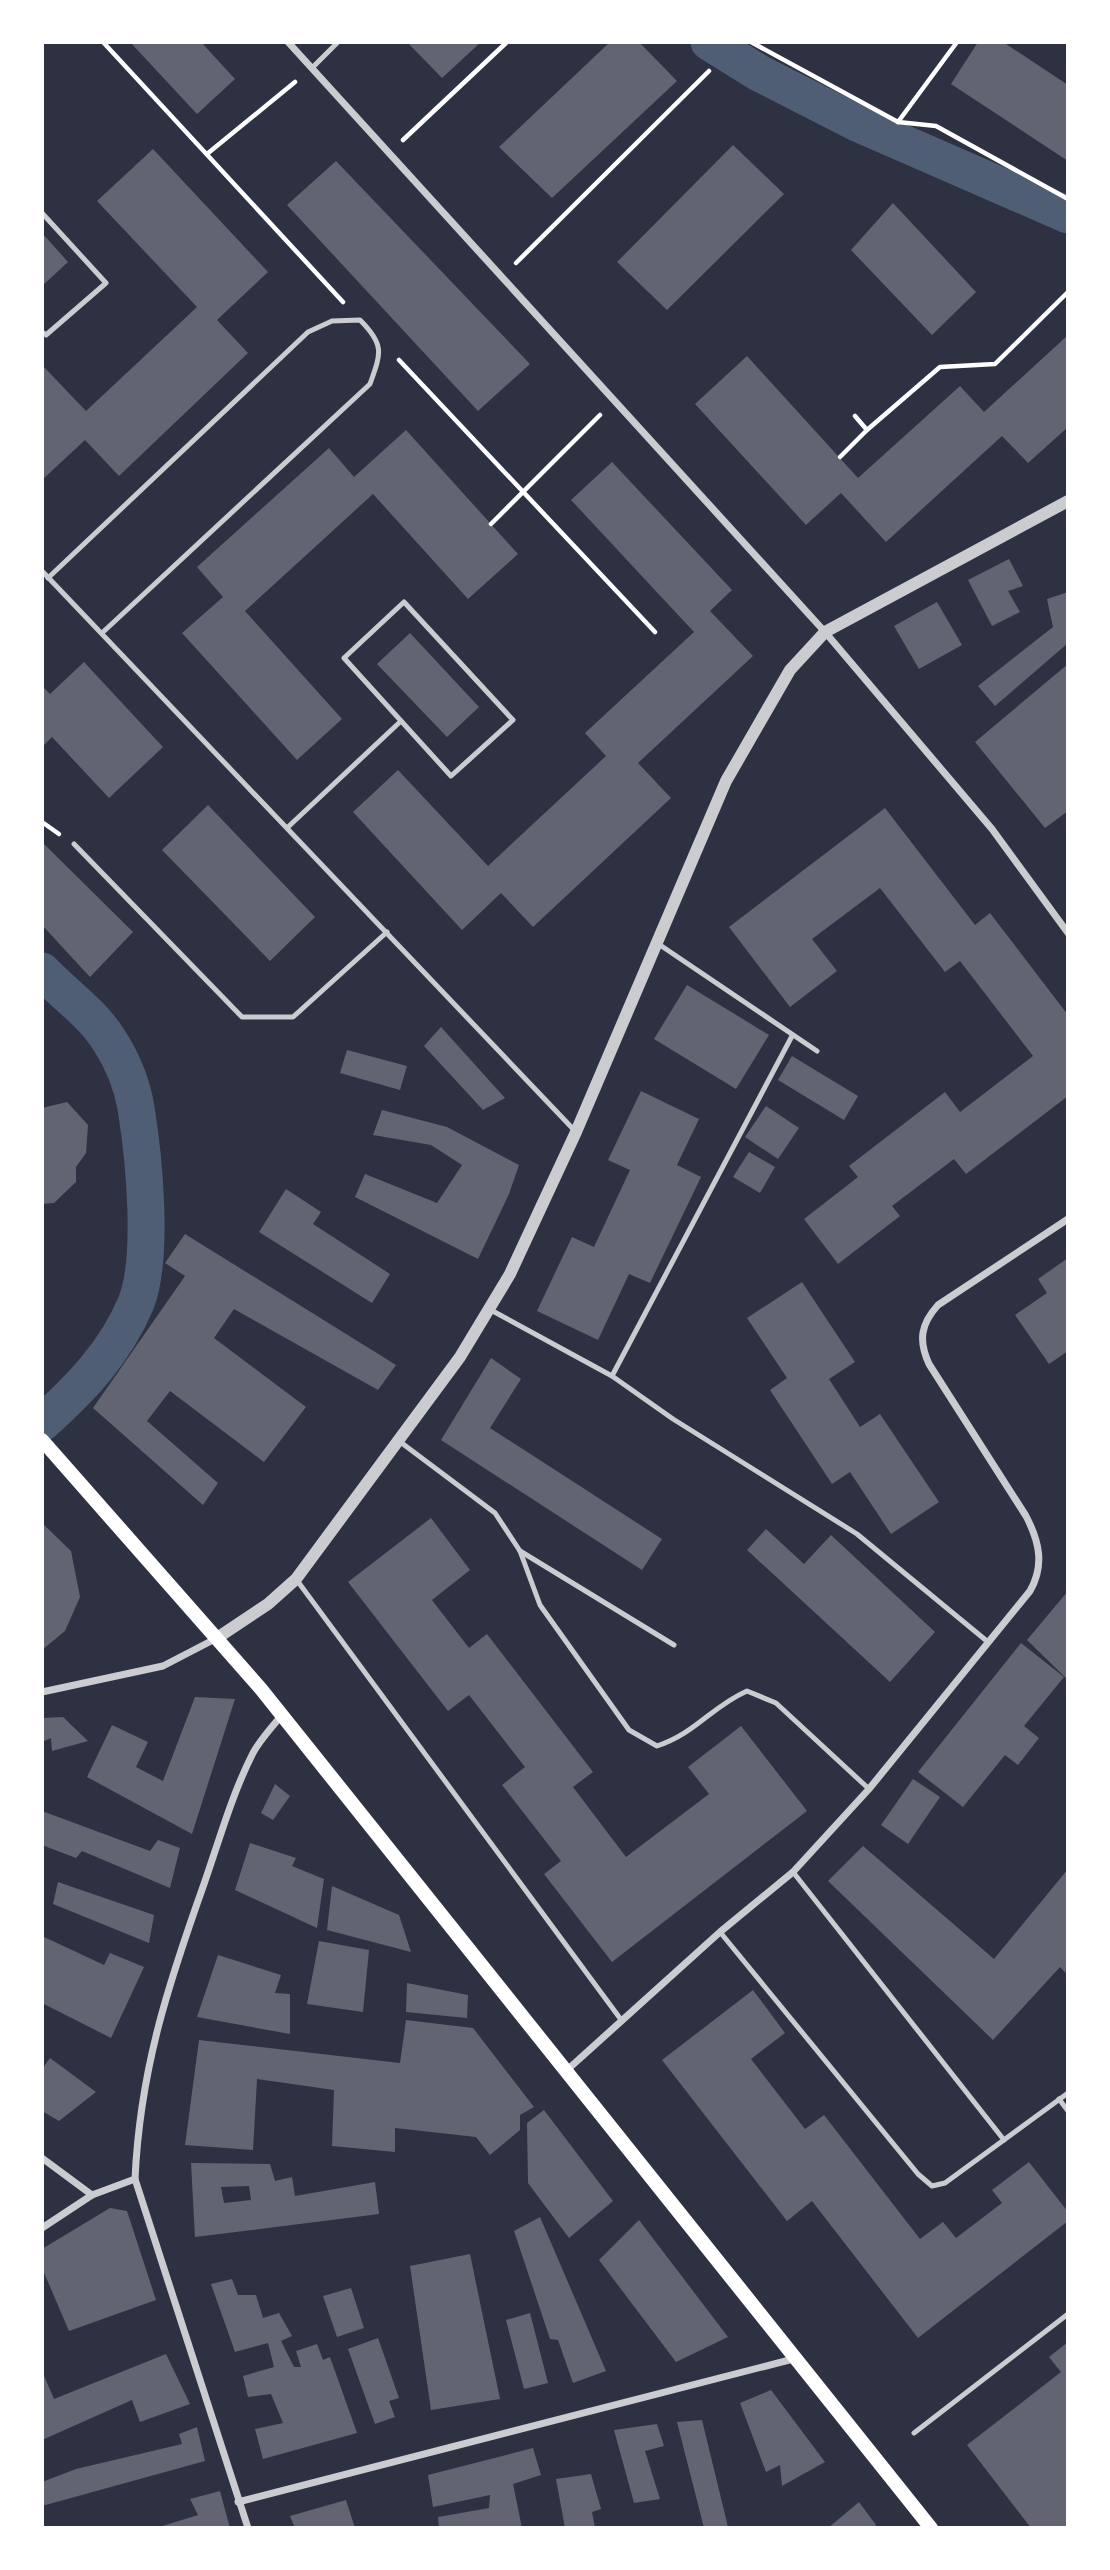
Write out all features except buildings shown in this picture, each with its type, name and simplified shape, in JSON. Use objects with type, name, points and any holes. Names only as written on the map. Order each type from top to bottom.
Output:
[{"type":"main road","points":[[42,1440],[282,1715],[932,2528]]},
{"type":"street","points":[[288,42],[616,399],[825,632],[992,829],[1068,933]]},
{"type":"street","points":[[42,1692],[163,1666],[217,1638],[268,1604],[296,1579],[460,1357],[510,1274],[576,1132],[738,757],[790,670],[825,632],[1068,501]]},
{"type":"street","points":[[566,2071],[720,1933],[793,1872],[869,1789],[1034,1584],[1040,1566],[1038,1547],[1026,1516],[929,1364],[922,1349],[922,1332],[926,1318],[938,1305],[1068,1219]]},
{"type":"street","points":[[248,2528],[135,2179],[137,2124],[161,2010],[235,1796],[254,1752],[282,1715]]},
{"type":"street","points":[[42,2158],[92,2195]]},
{"type":"street","points":[[42,2228],[92,2195],[135,2179]]},
{"type":"street","points":[[238,2502],[797,2358]]},
{"type":"lane","points":[[312,68],[338,42]]},
{"type":"lane","points":[[42,213],[106,283],[46,335],[42,332]]},
{"type":"lane","points":[[48,578],[308,332],[332,321],[360,320],[376,336],[380,355],[370,384],[102,633]]},
{"type":"lane","points":[[42,571],[576,1132]]},
{"type":"lane","points":[[404,602],[513,720],[451,776],[401,721],[344,658],[404,602]]},
{"type":"lane","points":[[288,827],[401,721]]},
{"type":"lane","points":[[74,845],[242,1017],[293,1017],[387,932]]},
{"type":"lane","points":[[656,943],[817,1051]]},
{"type":"lane","points":[[612,1376],[792,1036]]},
{"type":"lane","points":[[489,1309],[612,1376],[673,1419],[857,1534],[988,1642]]},
{"type":"lane","points":[[397,1439],[495,1513],[520,1551],[540,1605],[629,1730],[657,1746],[682,1738],[726,1700],[747,1691],[776,1703],[869,1789]]},
{"type":"lane","points":[[520,1551],[674,1645]]},
{"type":"lane","points":[[296,1579],[622,2021]]},
{"type":"lane","points":[[793,1872],[1004,2140]]},
{"type":"lane","points":[[720,1933],[918,2174],[932,2186],[945,2183],[1068,2093]]},
{"type":"lane","points":[[1059,2099],[1068,2111]]},
{"type":"lane","points":[[914,2433],[1068,2314]]},
{"type":"path","points":[[103,42],[360,320]]},
{"type":"path","points":[[389,153],[507,42]]},
{"type":"path","points":[[751,42],[898,122],[936,126],[1068,199]]},
{"type":"path","points":[[898,122],[957,42]]},
{"type":"path","points":[[207,154],[312,68]]},
{"type":"path","points":[[503,276],[709,71]]},
{"type":"path","points":[[840,457],[867,430],[940,368],[995,364],[1068,292]]},
{"type":"path","points":[[376,336],[655,632]]},
{"type":"path","points":[[491,524],[616,399]]},
{"type":"path","points":[[855,416],[867,430]]},
{"type":"waterway","points":[[709,42],[759,73],[857,123],[1068,215]]},
{"type":"waterway","points":[[42,971],[102,1030],[126,1072],[139,1129],[146,1207],[145,1260],[136,1303],[128,1321],[96,1369],[42,1423]]}]
